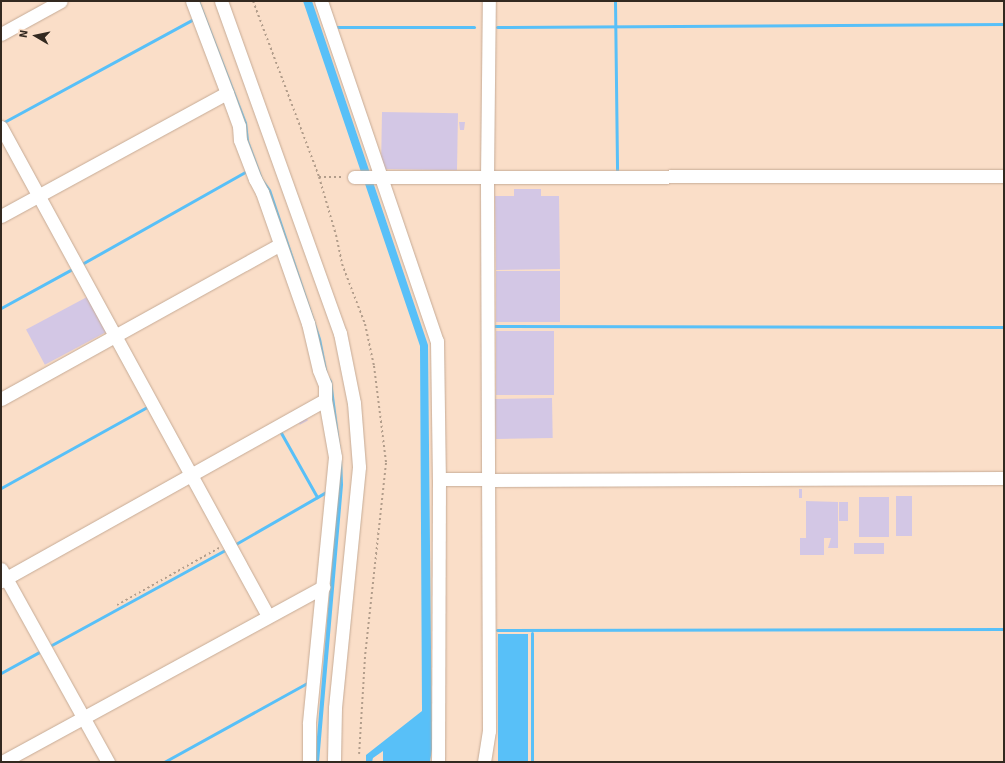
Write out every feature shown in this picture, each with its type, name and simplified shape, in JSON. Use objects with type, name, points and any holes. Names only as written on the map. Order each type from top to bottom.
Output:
[{"type":"street","points":[[1,34],[61,1]]},
{"type":"street","points":[[192,1],[239,126],[240,140],[255,179],[262,192],[279,245],[308,323],[319,370],[325,386],[325,400],[334,457],[309,724],[309,762]]},
{"type":"street","points":[[221,1],[340,334],[354,403],[359,467],[335,708],[334,762]]},
{"type":"street","points":[[320,1],[382,177],[437,341],[439,479],[438,762]]},
{"type":"street","points":[[484,762],[489,731],[487,178],[489,1]]},
{"type":"street","points":[[1,216],[227,93]]},
{"type":"street","points":[[1,127],[268,616]]},
{"type":"street","points":[[354,177],[487,178],[1004,176]]},
{"type":"street","points":[[1,399],[279,245]]},
{"type":"street","points":[[108,762],[3,576],[192,475],[325,400]]},
{"type":"street","points":[[439,479],[1004,478]]},
{"type":"street","points":[[2,762],[323,587]]},
{"type":"path","points":[[319,177],[354,177]]},
{"type":"path","points":[[117,605],[229,543]]},
{"type":"water","points":[[194,1],[200,1],[247,123],[249,141],[263,179],[271,190],[321,339],[328,375],[332,381],[342,459],[343,485],[319,762],[316,762],[317,737],[339,481],[327,383]]},
{"type":"water","points":[[303,1],[312,1],[428,345],[432,749],[430,762],[383,762],[383,751],[373,758],[372,762],[366,762],[366,755],[422,711],[420,346]]},
{"type":"water","points":[[498,634],[528,634],[528,762],[498,762]]},
{"type":"building","points":[[382,112],[458,113],[457,170],[381,169]]},
{"type":"building","points":[[459,122],[465,122],[464,130],[460,130]]},
{"type":"building","points":[[514,189],[541,189],[541,196],[559,196],[560,269],[496,270],[495,196],[514,196]]},
{"type":"building","points":[[496,271],[560,271],[560,322],[496,322]]},
{"type":"building","points":[[87,297],[106,332],[45,365],[26,329]]},
{"type":"building","points":[[496,331],[554,331],[554,395],[496,395]]},
{"type":"building","points":[[552,398],[553,438],[496,439],[495,399]]},
{"type":"building","points":[[306,417],[308,421],[300,425],[298,421]]},
{"type":"building","points":[[799,489],[802,489],[802,498],[799,498]]},
{"type":"building","points":[[896,496],[912,496],[912,536],[896,536]]},
{"type":"building","points":[[859,497],[889,497],[889,537],[859,537]]},
{"type":"building","points":[[806,501],[838,502],[838,548],[828,548],[831,538],[824,538],[824,555],[800,555],[800,538],[806,538]]},
{"type":"building","points":[[839,502],[848,502],[848,521],[839,521]]},
{"type":"building","points":[[854,543],[884,543],[884,554],[854,554]]},
{"type":"waterway","points":[[615,1],[617,171]]},
{"type":"waterway","points":[[4,122],[194,19]]},
{"type":"waterway","points":[[497,27],[1004,24]]},
{"type":"waterway","points":[[334,27],[474,27]]},
{"type":"waterway","points":[[80,265],[247,171]]},
{"type":"waterway","points":[[1,308],[74,268]]},
{"type":"waterway","points":[[495,326],[1004,327]]},
{"type":"waterway","points":[[1,488],[147,407]]},
{"type":"waterway","points":[[280,431],[317,497]]},
{"type":"waterway","points":[[234,545],[328,491]]},
{"type":"waterway","points":[[48,647],[227,549]]},
{"type":"waterway","points":[[497,630],[1004,629]]},
{"type":"waterway","points":[[532,633],[532,762]]},
{"type":"waterway","points":[[1,673],[41,651]]},
{"type":"waterway","points":[[164,762],[309,682]]}]
